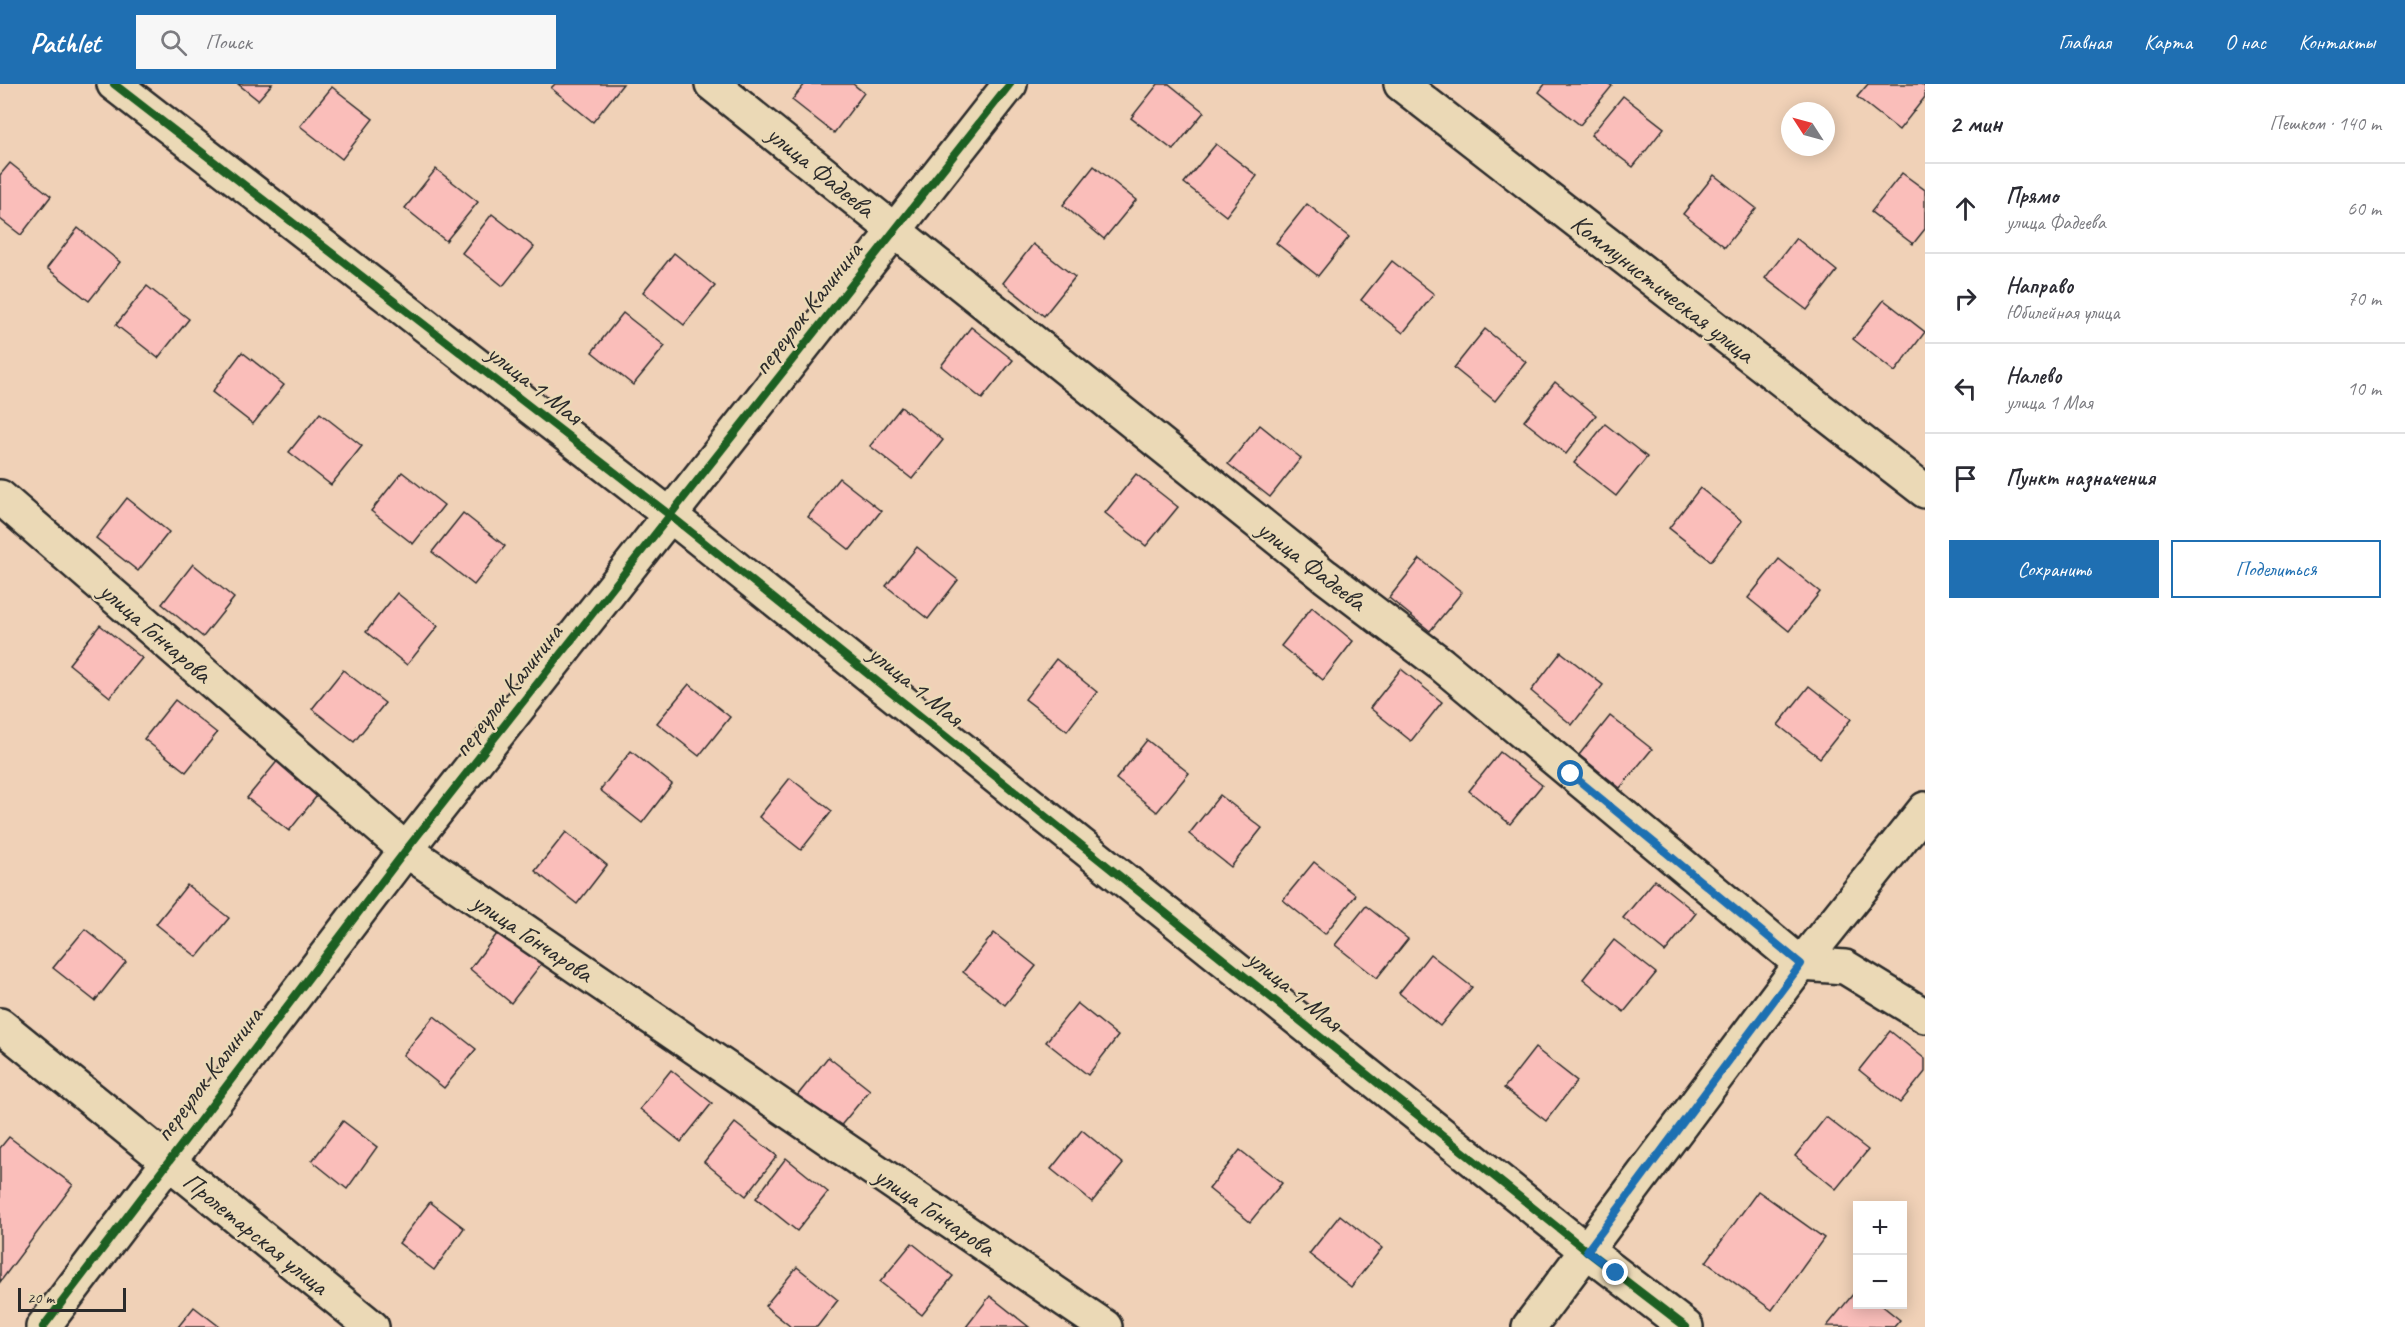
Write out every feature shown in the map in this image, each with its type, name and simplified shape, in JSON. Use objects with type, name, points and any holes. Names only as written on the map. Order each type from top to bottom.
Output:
[{"type":"street","name":"улица 1 Мая","points":[[114,84],[671,516],[1587,1251],[1686,1327]]},
{"type":"street","name":"улица Фадеева","points":[[712,84],[1325,576],[1441,664],[1801,964]]},
{"type":"street","name":"переулок Калинина","points":[[43,1327],[406,850],[1010,84]]},
{"type":"street","name":"Коммунистическая улица","points":[[1401,84],[1925,491]]},
{"type":"street","name":"улица Гончарова","points":[[0,497],[406,850],[1106,1327]]},
{"type":"street","points":[[1529,1327],[1801,964],[1925,809]]},
{"type":"street","points":[[1801,964],[1845,967],[1925,1016]]},
{"type":"street","name":"Пролетарская улица","points":[[0,1025],[372,1327]]},
{"type":"building","points":[[238,84],[272,84],[258,100]]},
{"type":"building","points":[[555,84],[623,84],[593,122],[551,88]]},
{"type":"building","points":[[805,84],[853,84],[864,93],[834,133],[792,100]]},
{"type":"building","points":[[1158,84],[1169,84],[1204,112],[1173,150],[1131,118]]},
{"type":"building","points":[[1545,84],[1609,84],[1612,86],[1580,125],[1539,92]]},
{"type":"building","points":[[1868,84],[1921,84],[1925,87],[1925,97],[1899,130],[1857,97]]},
{"type":"building","points":[[332,87],[373,119],[342,159],[300,126]]},
{"type":"building","points":[[1623,96],[1664,128],[1633,167],[1591,135]]},
{"type":"building","points":[[1216,144],[1257,176],[1226,216],[1184,183]]},
{"type":"building","points":[[10,163],[51,196],[21,235],[0,219],[0,175]]},
{"type":"building","points":[[1094,166],[1136,200],[1104,239],[1063,205]]},
{"type":"building","points":[[436,169],[478,202],[446,241],[405,208]]},
{"type":"building","points":[[1902,173],[1925,190],[1925,229],[1913,244],[1871,212]]},
{"type":"building","points":[[1714,175],[1756,208],[1725,247],[1683,214]]},
{"type":"building","points":[[1307,204],[1349,237],[1318,276],[1276,243]]},
{"type":"building","points":[[492,214],[534,247],[503,286],[462,253]]},
{"type":"building","points":[[78,228],[120,262],[89,301],[47,268]]},
{"type":"building","points":[[1796,238],[1837,271],[1807,310],[1765,278]]},
{"type":"building","points":[[1033,244],[1075,277],[1044,316],[1003,283]]},
{"type":"building","points":[[674,253],[715,286],[684,325],[643,292]]},
{"type":"building","points":[[1392,261],[1434,294],[1403,333],[1361,300]]},
{"type":"building","points":[[147,286],[189,319],[158,358],[116,325]]},
{"type":"building","points":[[1884,300],[1925,332],[1895,372],[1853,339]]},
{"type":"building","points":[[623,313],[665,346],[633,385],[592,352]]},
{"type":"building","points":[[971,327],[1013,360],[982,399],[941,366]]},
{"type":"building","points":[[1485,329],[1526,362],[1495,401],[1454,368]]},
{"type":"building","points":[[242,352],[284,385],[253,424],[212,392]]},
{"type":"building","points":[[1555,382],[1596,415],[1566,454],[1524,421]]},
{"type":"building","points":[[901,407],[943,440],[912,479],[870,446]]},
{"type":"building","points":[[320,413],[362,446],[331,485],[289,452]]},
{"type":"building","points":[[1605,424],[1647,457],[1616,496],[1574,463]]},
{"type":"building","points":[[1260,425],[1301,458],[1270,497],[1228,464]]},
{"type":"building","points":[[402,472],[444,505],[413,544],[371,511]]},
{"type":"building","points":[[1136,474],[1178,507],[1146,546],[1105,513]]},
{"type":"building","points":[[839,478],[881,511],[850,550],[808,517]]},
{"type":"building","points":[[1700,488],[1742,521],[1711,561],[1669,528]]},
{"type":"building","points":[[127,498],[169,532],[138,571],[96,538]]},
{"type":"building","points":[[463,513],[505,546],[474,585],[432,552]]},
{"type":"building","points":[[917,547],[958,580],[928,619],[886,586]]},
{"type":"building","points":[[1420,559],[1462,592],[1430,631],[1389,598]]},
{"type":"building","points":[[1779,559],[1820,592],[1789,631],[1748,598]]},
{"type":"building","points":[[193,564],[234,598],[203,637],[162,604]]},
{"type":"building","points":[[397,593],[438,626],[407,665],[366,632]]},
{"type":"building","points":[[1312,607],[1353,641],[1323,680],[1281,646]]},
{"type":"building","points":[[100,625],[142,658],[110,697],[69,664]]},
{"type":"building","points":[[1561,652],[1603,685],[1572,725],[1531,691]]},
{"type":"building","points":[[1056,659],[1097,692],[1067,731],[1025,699]]},
{"type":"building","points":[[1401,669],[1442,702],[1411,741],[1370,708]]},
{"type":"building","points":[[343,670],[385,703],[354,742],[312,709]]},
{"type":"building","points":[[689,684],[730,717],[699,756],[657,723]]},
{"type":"building","points":[[1809,686],[1851,719],[1820,758],[1778,725]]},
{"type":"building","points":[[175,700],[217,733],[186,772],[144,739]]},
{"type":"building","points":[[1610,716],[1652,749],[1620,788],[1579,755]]},
{"type":"building","points":[[1147,740],[1189,773],[1157,812],[1116,779]]},
{"type":"building","points":[[631,751],[672,784],[642,823],[600,790]]},
{"type":"building","points":[[1500,752],[1542,785],[1510,824],[1469,791]]},
{"type":"building","points":[[279,759],[320,792],[289,831],[247,798]]},
{"type":"building","points":[[790,778],[832,811],[801,850],[759,817]]},
{"type":"building","points":[[1220,795],[1262,828],[1231,867],[1189,834]]},
{"type":"building","points":[[566,832],[607,865],[577,904],[535,871]]},
{"type":"building","points":[[1314,862],[1356,895],[1325,934],[1283,900]]},
{"type":"building","points":[[1655,880],[1696,913],[1665,952],[1623,918]]},
{"type":"building","points":[[187,885],[229,918],[197,957],[156,924]]},
{"type":"building","points":[[1366,906],[1408,939],[1377,978],[1335,945]]},
{"type":"building","points":[[85,929],[126,962],[95,1001],[53,968]]},
{"type":"building","points":[[500,930],[542,963],[511,1003],[470,969]]},
{"type":"building","points":[[994,933],[1036,966],[1005,1005],[963,972]]},
{"type":"building","points":[[1614,940],[1656,973],[1624,1012],[1583,979]]},
{"type":"building","points":[[1430,954],[1472,987],[1440,1026],[1399,993]]},
{"type":"building","points":[[1077,1003],[1118,1036],[1088,1075],[1046,1042]]},
{"type":"building","points":[[434,1016],[476,1049],[444,1088],[403,1055]]},
{"type":"building","points":[[1890,1031],[1925,1059],[1925,1072],[1900,1103],[1859,1070]]},
{"type":"building","points":[[1535,1048],[1577,1081],[1546,1121],[1504,1088]]},
{"type":"building","points":[[828,1057],[870,1090],[838,1129],[797,1096]]},
{"type":"building","points":[[671,1070],[712,1103],[681,1142],[640,1109]]},
{"type":"building","points":[[1826,1117],[1868,1150],[1836,1189],[1795,1156]]},
{"type":"building","points":[[343,1121],[377,1147],[347,1189],[312,1161]]},
{"type":"building","points":[[735,1123],[777,1156],[746,1196],[704,1162]]},
{"type":"building","points":[[1082,1130],[1123,1164],[1092,1202],[1051,1169]]},
{"type":"building","points":[[9,1137],[73,1185],[0,1282],[0,1148]]},
{"type":"building","points":[[1240,1150],[1282,1183],[1250,1222],[1209,1189]]},
{"type":"building","points":[[786,1158],[828,1192],[797,1231],[756,1198]]},
{"type":"building","points":[[1758,1191],[1824,1238],[1772,1310],[1706,1262]]},
{"type":"building","points":[[430,1202],[464,1228],[434,1270],[399,1243]]},
{"type":"building","points":[[1340,1215],[1382,1248],[1351,1287],[1309,1254]]},
{"type":"building","points":[[912,1243],[953,1276],[922,1315],[880,1282]]},
{"type":"building","points":[[797,1267],[838,1300],[817,1327],[791,1327],[765,1306]]},
{"type":"building","points":[[1853,1294],[1853,1309],[1886,1309],[1900,1320],[1894,1327],[1827,1326]]},
{"type":"building","points":[[990,1296],[1029,1327],[966,1327]]},
{"type":"building","points":[[194,1307],[220,1327],[178,1327]]},
{"type":"cycle path","points":[[114,84],[671,516],[1587,1251],[1686,1327]]},
{"type":"cycle path","points":[[43,1327],[406,850],[1010,84]]},
{"type":"route","points":[[1571,774],[1801,964],[1587,1251],[1616,1273]]}]
